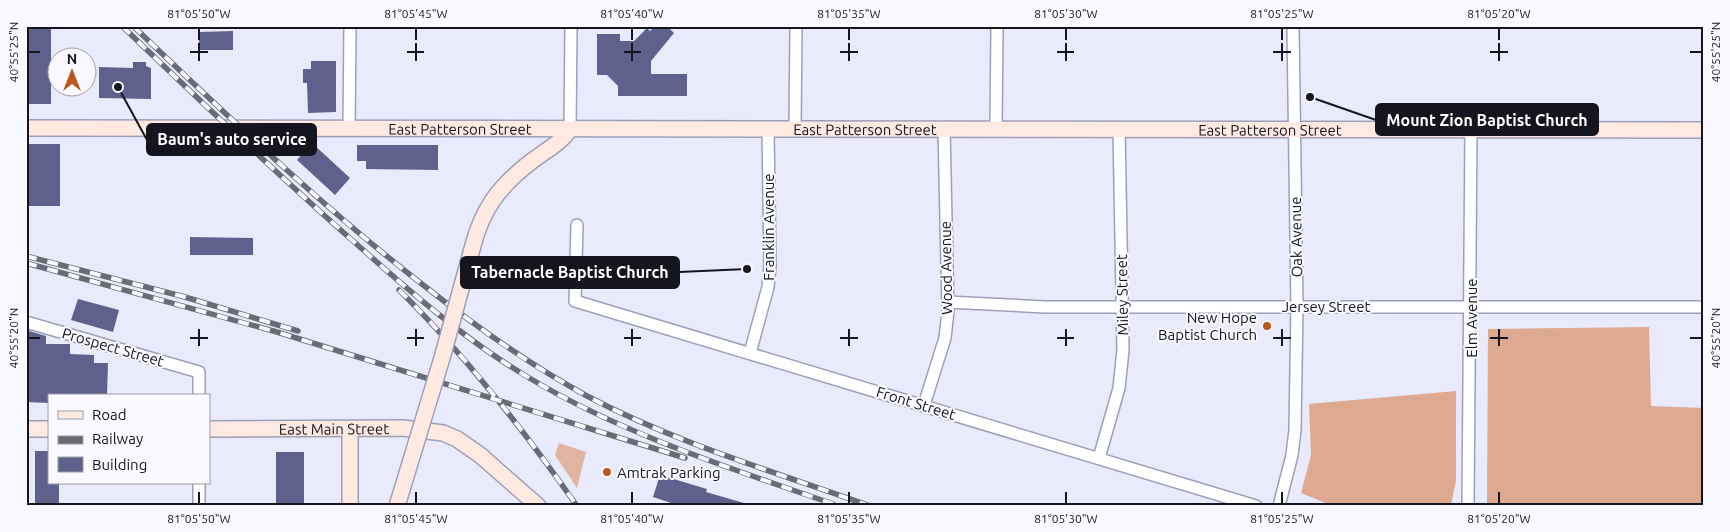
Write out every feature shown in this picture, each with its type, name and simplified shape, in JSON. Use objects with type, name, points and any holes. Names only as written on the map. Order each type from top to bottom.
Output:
[{"type":"street","points":[[350,26],[350,129]]},
{"type":"street","points":[[397,506],[442,358],[481,217],[502,188],[515,175],[564,137],[570,129],[571,26]]},
{"type":"street","points":[[795,128],[796,26]]},
{"type":"street","points":[[996,128],[997,26]]},
{"type":"street","name":"Oak Avenue","points":[[1279,506],[1292,455],[1295,430],[1297,306],[1293,26]]},
{"type":"street","name":"East Patterson Street","points":[[26,128],[1294,128],[1704,130]]},
{"type":"street","name":"Franklin Avenue","points":[[750,353],[768,287],[770,266],[768,128]]},
{"type":"street","name":"Wood Avenue","points":[[924,405],[945,338],[948,302],[944,128]]},
{"type":"street","name":"Miley Street","points":[[1100,458],[1122,369],[1123,307],[1119,128]]},
{"type":"street","name":"Elm Avenue","points":[[1468,506],[1471,129]]},
{"type":"street","name":"Front Street","points":[[577,225],[575,302],[1256,506]]},
{"type":"street","name":"Jersey Street","points":[[948,302],[1045,307],[1704,306]]},
{"type":"street","name":"Prospect Street","points":[[26,322],[199,372],[199,394]]},
{"type":"street","points":[[26,429],[48,429]]},
{"type":"street","name":"East Main Street","points":[[210,429],[426,430],[443,433],[457,439],[502,472],[538,506]]},
{"type":"street","points":[[350,429],[350,506]]},
{"type":"street","points":[[199,484],[199,506]]},
{"type":"shaded area","points":[[1649,327],[1651,406],[1704,408],[1704,506],[1487,506],[1488,329]]},
{"type":"shaded area","points":[[1456,391],[1456,480],[1451,506],[1333,506],[1301,493],[1311,455],[1309,404]]},
{"type":"shaded area","points":[[559,443],[586,452],[577,488],[555,455]]},
{"type":"building","points":[[26,26],[51,26],[51,48],[48,48],[48,98],[51,98],[51,104],[26,104]]},
{"type":"building","points":[[655,26],[667,26],[674,33],[651,61],[651,74],[687,74],[687,96],[618,96],[618,86],[607,75],[597,75],[597,34],[620,34],[620,41],[634,41],[647,28],[650,31]]},
{"type":"building","points":[[233,31],[233,50],[199,50],[199,32]]},
{"type":"building","points":[[311,61],[336,61],[336,112],[308,113],[307,83],[303,83],[303,69],[311,69]]},
{"type":"building","points":[[133,62],[146,62],[146,66],[151,68],[151,99],[99,98],[99,67],[133,68]]},
{"type":"building","points":[[312,143],[350,178],[335,195],[297,160]]},
{"type":"building","points":[[26,144],[60,144],[60,206],[26,206]]},
{"type":"building","points":[[357,145],[438,145],[438,170],[366,169],[366,161],[357,161]]},
{"type":"building","points":[[190,237],[253,238],[253,255],[190,255]]},
{"type":"building","points":[[78,299],[119,310],[113,332],[71,320]]},
{"type":"building","points":[[26,330],[46,336],[46,344],[70,344],[70,354],[94,355],[94,363],[108,363],[107,394],[48,394],[48,403],[26,402]]},
{"type":"building","points":[[35,451],[48,451],[48,484],[59,484],[59,506],[35,506]]},
{"type":"building","points":[[276,452],[304,452],[304,506],[276,506]]},
{"type":"building","points":[[660,475],[707,489],[706,492],[744,503],[744,506],[680,506],[653,497]]},
{"type":"railway","points":[[122,26],[265,161],[373,259],[438,314],[483,348],[531,379],[567,399],[641,434],[833,504]]},
{"type":"railway","points":[[133,26],[277,161],[350,226],[446,303],[525,359],[587,396],[655,428],[726,456],[870,506]]},
{"type":"railway","points":[[26,256],[185,297],[298,331]]},
{"type":"railway","points":[[26,263],[277,332],[685,458]]},
{"type":"railway","points":[[399,290],[471,367],[536,449],[577,506]]},
{"type":"place","name":"Baum's auto service","points":[[118,87]]},
{"type":"place","name":"Mount Zion Baptist Church","points":[[1310,97]]},
{"type":"place","name":"Tabernacle Baptist Church","points":[[747,269]]},
{"type":"place","name":"New Hope Baptist Church","points":[[1267,326]]},
{"type":"place","name":"Amtrak Parking","points":[[607,472]]}]
